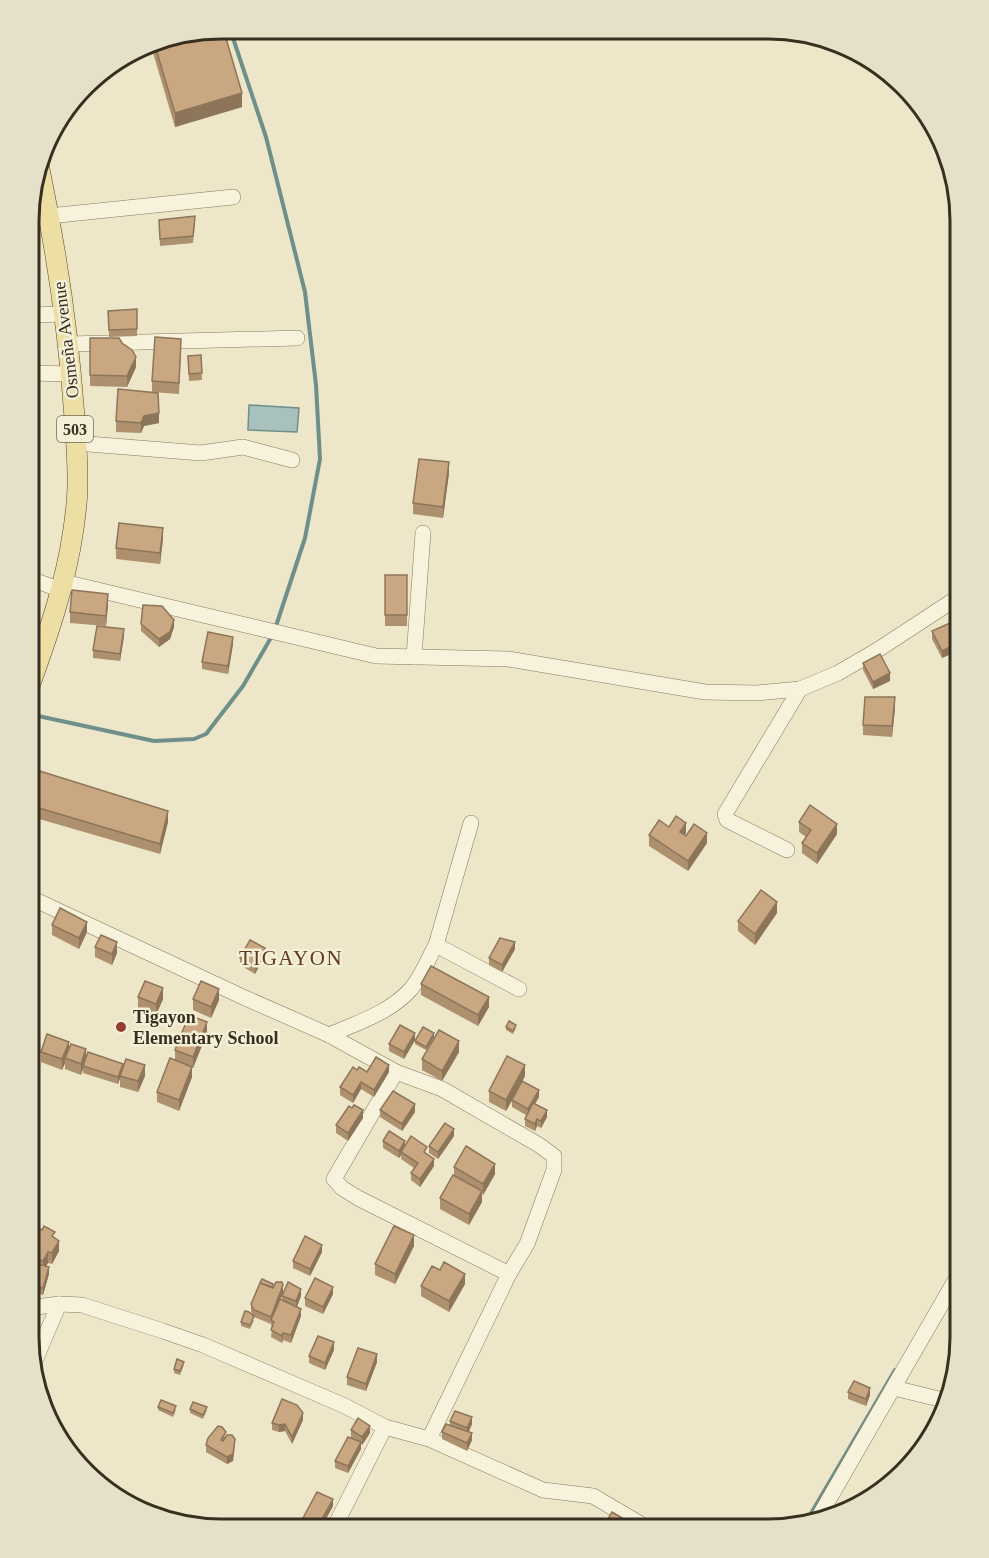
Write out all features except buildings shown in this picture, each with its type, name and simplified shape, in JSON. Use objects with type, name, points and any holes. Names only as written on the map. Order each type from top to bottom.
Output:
[{"type":"main road","name":"Osmeña Avenue","points":[[39,657],[63,586],[77,496],[69,344],[43,186]]},
{"type":"street","points":[[49,216],[233,197]]},
{"type":"street","points":[[39,315],[64,314]]},
{"type":"street","points":[[69,344],[297,338]]},
{"type":"street","points":[[39,374],[71,374]]},
{"type":"street","points":[[76,443],[201,453],[243,447],[292,460]]},
{"type":"street","points":[[414,657],[423,533]]},
{"type":"street","points":[[39,581],[376,656],[508,659],[705,692],[757,693],[800,689],[838,673],[950,603]]},
{"type":"street","points":[[787,850],[727,820],[725,814],[800,689]]},
{"type":"street","points":[[329,1035],[373,1017],[396,1002],[411,988],[436,945],[471,823]]},
{"type":"street","points":[[39,902],[329,1035],[396,1072],[442,1089],[539,1144],[554,1156],[554,1170],[527,1244],[509,1274],[429,1439]]},
{"type":"street","points":[[436,945],[519,988]]},
{"type":"street","points":[[396,1072],[334,1179],[342,1188],[358,1198],[509,1274]]},
{"type":"street","points":[[823,1510],[950,1290]]},
{"type":"street","points":[[39,1307],[59,1304],[82,1305],[193,1342],[345,1406],[385,1427],[429,1439],[543,1490],[593,1496],[632,1519]]},
{"type":"street","points":[[40,1349],[59,1304]]},
{"type":"street","points":[[894,1388],[938,1399]]},
{"type":"street","points":[[339,1519],[385,1427]]},
{"type":"water","points":[[249,405],[299,408],[297,432],[248,430]]},
{"type":"waterway","points":[[233,39],[266,137],[305,292],[316,385],[320,459],[305,538],[275,629]]},
{"type":"waterway","points":[[39,716],[154,741],[194,739],[206,734],[243,686],[272,636]]},
{"type":"waterway","points":[[811,1514],[895,1370]]},
{"type":"place","name":"Tigayon Elementary School","points":[[121,1027]]},
{"type":"district","name":"TIGAYON","points":[[291,958]]}]
